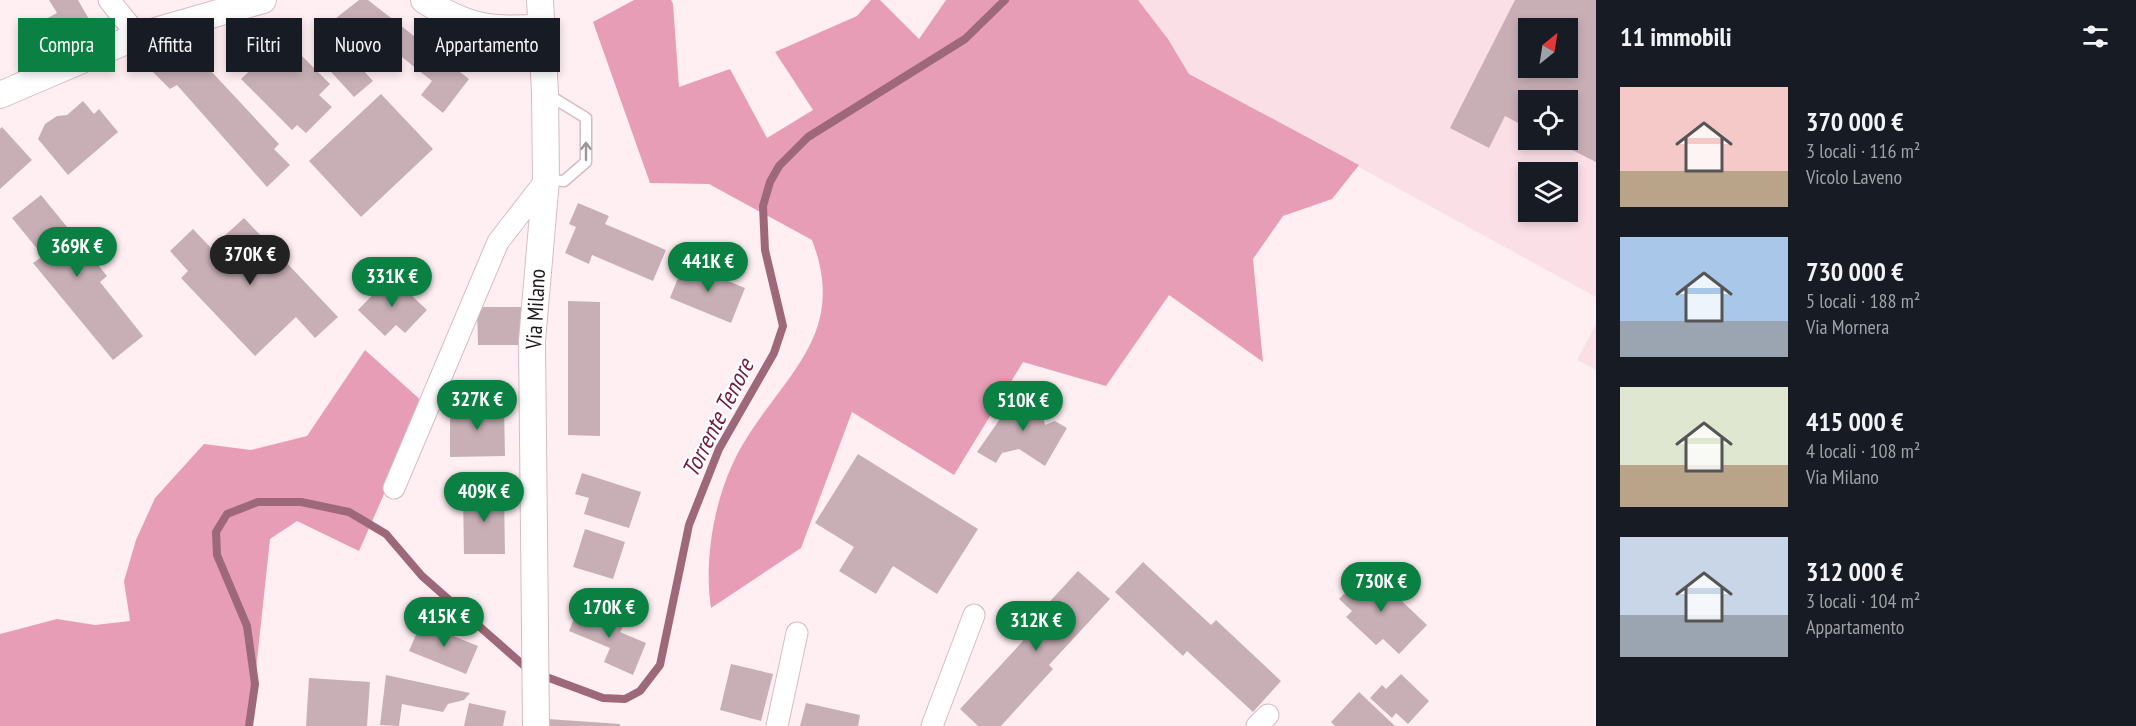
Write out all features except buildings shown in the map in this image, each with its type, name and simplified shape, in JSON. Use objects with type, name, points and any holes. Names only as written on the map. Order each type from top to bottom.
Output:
[{"type":"street","points":[[110,0],[127,22]]},
{"type":"street","points":[[200,18],[263,0]]},
{"type":"street","points":[[424,0],[455,18]]},
{"type":"street","name":"Via Milano","points":[[540,0],[541,18]]},
{"type":"street","points":[[0,95],[127,41]]},
{"type":"street","name":"Via Milano","points":[[536,713],[532,341],[546,180],[544,72]]},
{"type":"street","points":[[394,488],[498,242],[546,180]]},
{"type":"street","points":[[932,726],[974,615]]},
{"type":"street","points":[[777,726],[797,633]]},
{"type":"lane","points":[[545,92],[586,118],[586,162],[564,181],[546,180]]},
{"type":"shaded area","points":[[634,0],[671,0],[679,87],[730,69],[767,138],[813,110],[775,52],[857,16],[871,0],[880,0],[919,39],[946,0],[1138,0],[1168,39],[1189,74],[1359,165],[1332,199],[1283,216],[1253,259],[1263,362],[1169,295],[1106,386],[1023,362],[954,475],[852,412],[801,548],[711,608],[710,545],[725,481],[743,444],[807,350],[817,327],[822,301],[821,273],[812,240],[709,184],[650,183],[593,22]]},
{"type":"shaded area","points":[[1138,0],[1596,0],[1596,297],[1189,74],[1168,39]]},
{"type":"shaded area","points":[[1596,324],[1596,370],[1577,360]]},
{"type":"shaded area","points":[[365,350],[424,403],[359,551],[297,521],[270,539],[250,726],[0,726],[0,634],[57,619],[95,625],[130,621],[124,581],[136,540],[155,498],[204,444],[251,450],[307,436]]},
{"type":"waterway","name":"Torrente Tenore","points":[[541,675],[603,698],[625,699],[640,691],[660,665],[689,525],[719,449],[774,353],[783,326],[765,250],[763,206],[770,182],[779,166],[808,137],[965,39],[1005,0]]},
{"type":"waterway","name":"Torrente Tenore","points":[[249,726],[255,684],[247,626],[217,555],[216,532],[227,514],[258,502],[301,502],[349,512],[386,534],[422,576],[529,670]]}]
